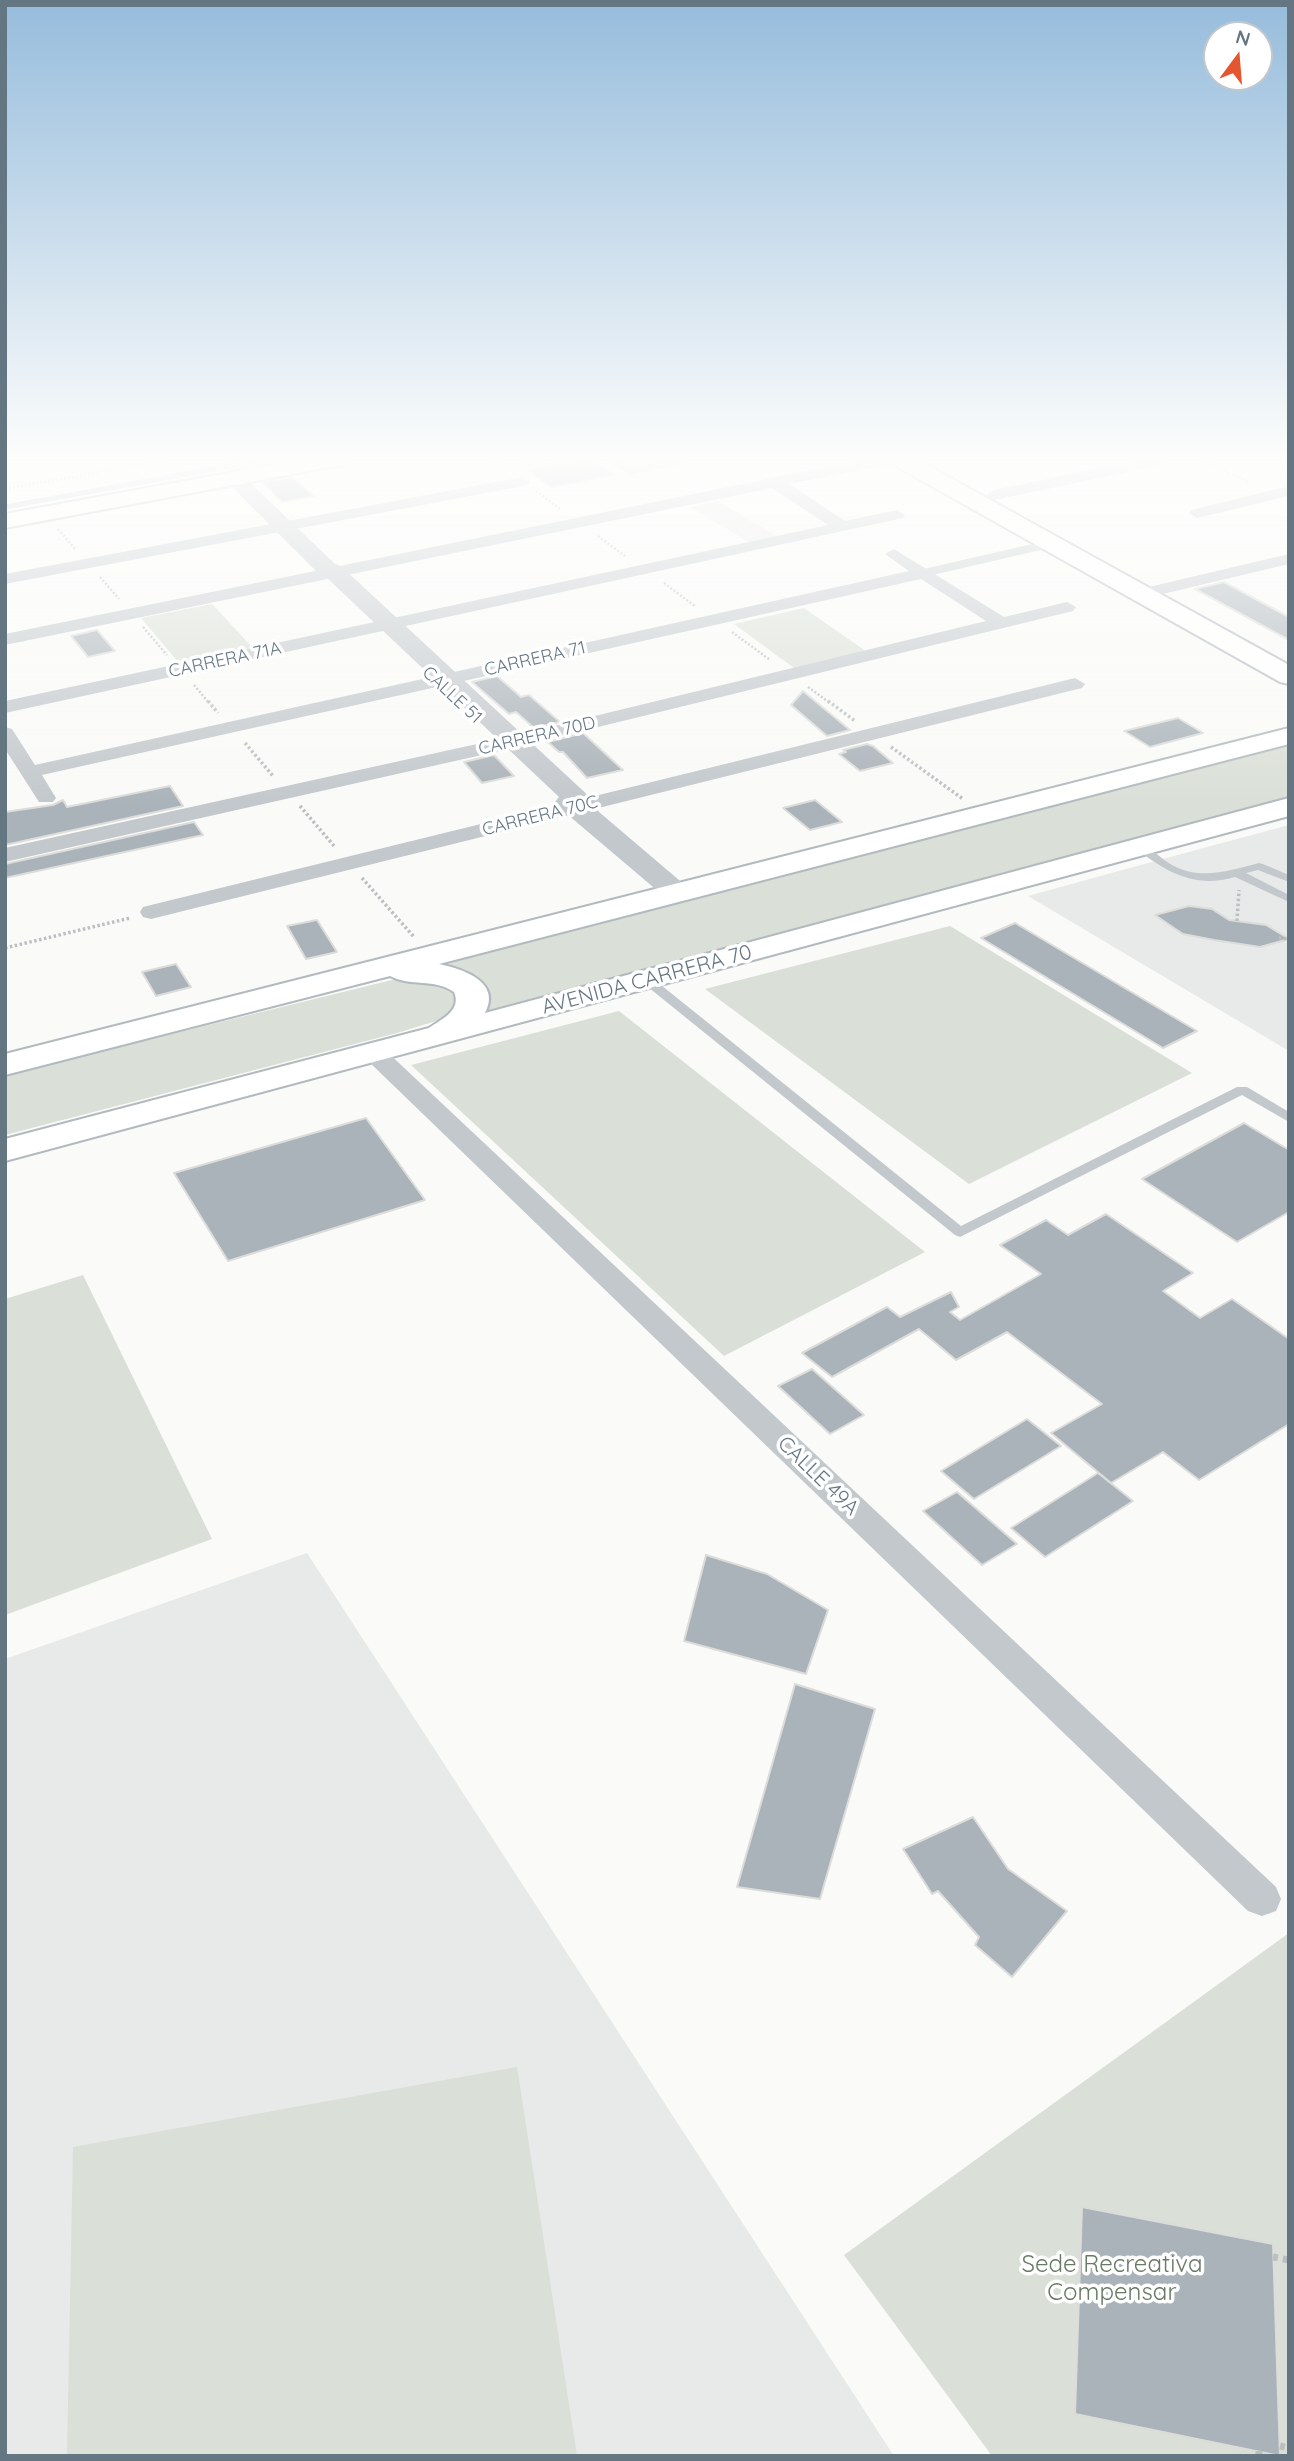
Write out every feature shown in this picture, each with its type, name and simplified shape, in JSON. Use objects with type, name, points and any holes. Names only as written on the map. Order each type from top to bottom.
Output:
[{"type":"main road","points":[[1123,575],[1289,656]]},
{"type":"main road","points":[[1127,575],[1289,676]]},
{"type":"main road","points":[[5,1065],[1289,736]]},
{"type":"main road","name":"AVENIDA CARRERA 70","points":[[5,1150],[1289,807]]},
{"type":"main road","points":[[376,971],[436,973],[458,979],[468,986],[474,998],[472,1006],[456,1025],[439,1036]]},
{"type":"street","points":[[5,579],[27,575]]},
{"type":"street","points":[[5,640],[310,575]]},
{"type":"street","name":"CALLE 51","points":[[332,575],[581,809],[676,891]]},
{"type":"street","name":"CARRERA 71A","points":[[5,707],[619,575]]},
{"type":"street","name":"CARRERA 71","points":[[30,772],[916,575]]},
{"type":"street","points":[[927,575],[999,622]]},
{"type":"street","points":[[1154,591],[1222,575]]},
{"type":"street","name":"CARRERA 70D","points":[[5,855],[510,742],[1067,607]]},
{"type":"street","name":"CARRERA 70C","points":[[151,912],[581,809],[1075,684]]},
{"type":"street","points":[[5,733],[46,798]]},
{"type":"street","name":"CALLE 49A","points":[[374,1053],[1262,1899]]},
{"type":"lane","points":[[1140,847],[1181,874],[1218,877],[1238,874],[1259,866],[1289,879]]},
{"type":"lane","points":[[1238,874],[1289,899]]},
{"type":"lane","points":[[647,980],[960,1231],[1242,1090],[1289,1118]]},
{"type":"path","points":[[1237,921],[1238,874]]},
{"type":"path","points":[[5,948],[151,912]]},
{"type":"path","points":[[1279,938],[1289,939]]},
{"type":"path","points":[[1273,2257],[1289,2260]]},
{"type":"shaded area","points":[[1289,825],[1289,1051],[1028,896],[1159,860]]},
{"type":"shaded area","points":[[307,1553],[894,2456],[5,2456],[5,1659]]},
{"type":"green space","points":[[212,604],[253,648],[179,663],[141,618]]},
{"type":"green space","points":[[804,608],[870,654],[798,671],[734,624]]},
{"type":"green space","points":[[1289,744],[1289,799],[479,1016],[472,976],[443,963]]},
{"type":"green space","points":[[950,926],[1192,1073],[969,1184],[705,989]]},
{"type":"green space","points":[[404,977],[453,985],[462,1006],[446,1018],[397,1033],[5,1135],[5,1075]]},
{"type":"green space","points":[[619,1011],[925,1252],[724,1356],[411,1065]]},
{"type":"green space","points":[[83,1275],[212,1539],[5,1615],[5,1299]]},
{"type":"green space","name":"Sede Recreativa Compensar","points":[[1289,1933],[1289,2456],[992,2456],[844,2255]]},
{"type":"green space","points":[[517,2067],[577,2456],[67,2456],[73,2147]]},
{"type":"building","points":[[1224,582],[1289,617],[1289,640],[1195,589]]},
{"type":"building","points":[[97,630],[115,651],[88,657],[71,636]]},
{"type":"building","points":[[497,676],[521,697],[529,695],[560,722],[534,728],[516,712],[509,714],[472,682]]},
{"type":"building","points":[[803,691],[850,730],[827,736],[791,705]]},
{"type":"building","points":[[1178,718],[1203,733],[1150,747],[1124,731]]},
{"type":"building","points":[[583,733],[623,770],[587,778],[563,752],[559,752],[548,742]]},
{"type":"building","points":[[867,744],[893,763],[860,771],[839,754],[846,752],[843,750]]},
{"type":"building","points":[[494,755],[514,776],[482,783],[464,762]]},
{"type":"building","points":[[170,786],[183,806],[5,845],[5,812],[53,805],[63,800],[67,807]]},
{"type":"building","points":[[815,800],[842,822],[810,830],[783,808]]},
{"type":"building","points":[[194,822],[203,835],[5,878],[5,864]]},
{"type":"building","points":[[1189,906],[1212,909],[1229,920],[1266,925],[1289,939],[1260,947],[1214,940],[1183,934],[1155,915]]},
{"type":"building","points":[[317,920],[337,952],[306,959],[287,926]]},
{"type":"building","points":[[1015,923],[1197,1031],[1163,1048],[981,938]]},
{"type":"building","points":[[176,964],[191,987],[156,996],[142,972]]},
{"type":"building","points":[[366,1118],[425,1200],[228,1261],[174,1173]]},
{"type":"building","points":[[1244,1123],[1289,1150],[1289,1212],[1237,1242],[1142,1179]]},
{"type":"building","points":[[1106,1214],[1193,1273],[1163,1291],[1200,1318],[1232,1299],[1289,1339],[1289,1424],[1199,1480],[1163,1452],[1111,1483],[1051,1433],[1102,1404],[1007,1332],[956,1360],[919,1329],[832,1377],[802,1353],[887,1307],[900,1317],[951,1292],[959,1307],[950,1312],[960,1320],[1041,1274],[1000,1245],[1046,1220],[1068,1235]]},
{"type":"building","points":[[812,1369],[864,1415],[830,1434],[778,1386]]},
{"type":"building","points":[[1027,1419],[1061,1446],[974,1499],[941,1471]]},
{"type":"building","points":[[1098,1473],[1133,1501],[1045,1557],[1011,1528]]},
{"type":"building","points":[[957,1492],[1017,1544],[982,1565],[923,1511]]},
{"type":"building","points":[[706,1555],[767,1574],[828,1610],[806,1674],[684,1641]]},
{"type":"building","points":[[795,1684],[875,1709],[820,1899],[737,1887]]},
{"type":"building","points":[[973,1817],[1008,1869],[1067,1911],[1012,1977],[975,1945],[979,1937],[938,1891],[932,1894],[903,1849]]},
{"type":"building","points":[[1082,2207],[1273,2244],[1280,2456],[1075,2414]]}]
